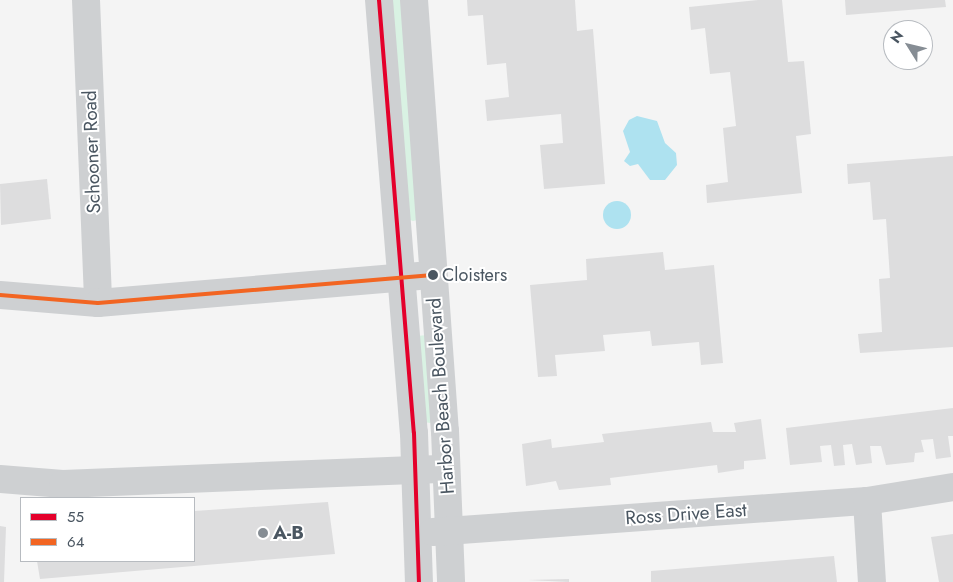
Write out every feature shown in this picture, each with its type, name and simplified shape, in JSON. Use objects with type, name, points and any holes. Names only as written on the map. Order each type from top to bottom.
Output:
[{"type":"street","name":"Schooner Road","points":[[86,0],[98,303]]},
{"type":"street","name":"Harbor Beach Boulevard","points":[[379,0],[416,470],[419,582]]},
{"type":"street","name":"Harbor Beach Boulevard","points":[[414,0],[447,469],[451,582]]},
{"type":"street","points":[[0,295],[98,303],[433,275]]},
{"type":"street","points":[[0,479],[63,484],[447,469]]},
{"type":"street","name":"Ross Drive East","points":[[419,533],[867,501],[953,487]]},
{"type":"street","points":[[867,501],[872,582]]},
{"type":"green space","points":[[388,0],[403,0],[417,220],[413,221],[410,220]]},
{"type":"green space","points":[[426,335],[434,421],[430,423],[424,422],[418,336]]},
{"type":"water","points":[[637,116],[657,121],[665,143],[676,153],[677,165],[665,180],[650,180],[638,164],[630,166],[624,161],[630,152],[623,131],[629,120]]},
{"type":"water","points":[[617,201],[627,205],[631,215],[627,225],[617,229],[607,225],[603,215],[607,205]]},
{"type":"building","points":[[467,0],[575,0],[577,31],[593,29],[605,184],[544,189],[540,145],[563,143],[561,114],[487,121],[485,100],[509,97],[506,63],[487,65],[483,15],[468,16]]},
{"type":"building","points":[[758,0],[782,0],[788,62],[804,61],[811,134],[796,136],[802,193],[707,203],[706,185],[728,182],[723,128],[736,126],[730,72],[710,74],[705,28],[691,30],[689,7]]},
{"type":"building","points":[[845,0],[945,0],[946,7],[846,15]]},
{"type":"building","points":[[953,156],[953,347],[860,353],[858,334],[882,332],[879,279],[890,278],[886,219],[873,220],[870,182],[848,184],[847,164]]},
{"type":"building","points":[[47,179],[51,219],[1,225],[0,184]]},
{"type":"building","points":[[663,252],[665,270],[714,265],[723,363],[701,365],[699,342],[652,346],[650,331],[603,335],[605,351],[555,355],[557,376],[538,377],[530,285],[587,280],[586,259]]},
{"type":"building","points":[[953,408],[953,436],[948,436],[951,457],[936,459],[933,439],[921,440],[924,452],[915,453],[914,462],[886,465],[881,446],[870,446],[872,463],[856,465],[852,444],[843,445],[845,465],[834,466],[831,445],[820,446],[822,462],[790,465],[786,428]]},
{"type":"building","points":[[761,419],[766,459],[744,461],[744,469],[718,473],[717,465],[610,478],[611,485],[559,490],[556,481],[526,486],[522,444],[551,439],[552,448],[604,442],[602,434],[711,422],[713,432],[736,432],[734,423]]},
{"type":"building","name":"A-B","points":[[328,502],[335,554],[40,579],[37,562],[195,562],[195,511]]},
{"type":"building","points":[[0,526],[6,527],[4,582],[0,582]]},
{"type":"building","points":[[953,534],[953,582],[939,582],[931,537]]},
{"type":"building","points":[[834,556],[837,582],[651,582],[651,571]]},
{"type":"building","points":[[569,579],[569,582],[528,580]]},
{"type":"transit line","name":"55","points":[[379,0],[414,433],[419,582]]},
{"type":"transit line","name":"64","points":[[0,295],[98,303],[433,275]]},
{"type":"place","name":"Cloisters","points":[[433,275]]},
{"type":"place","name":"A-B","points":[[263,533]]}]
